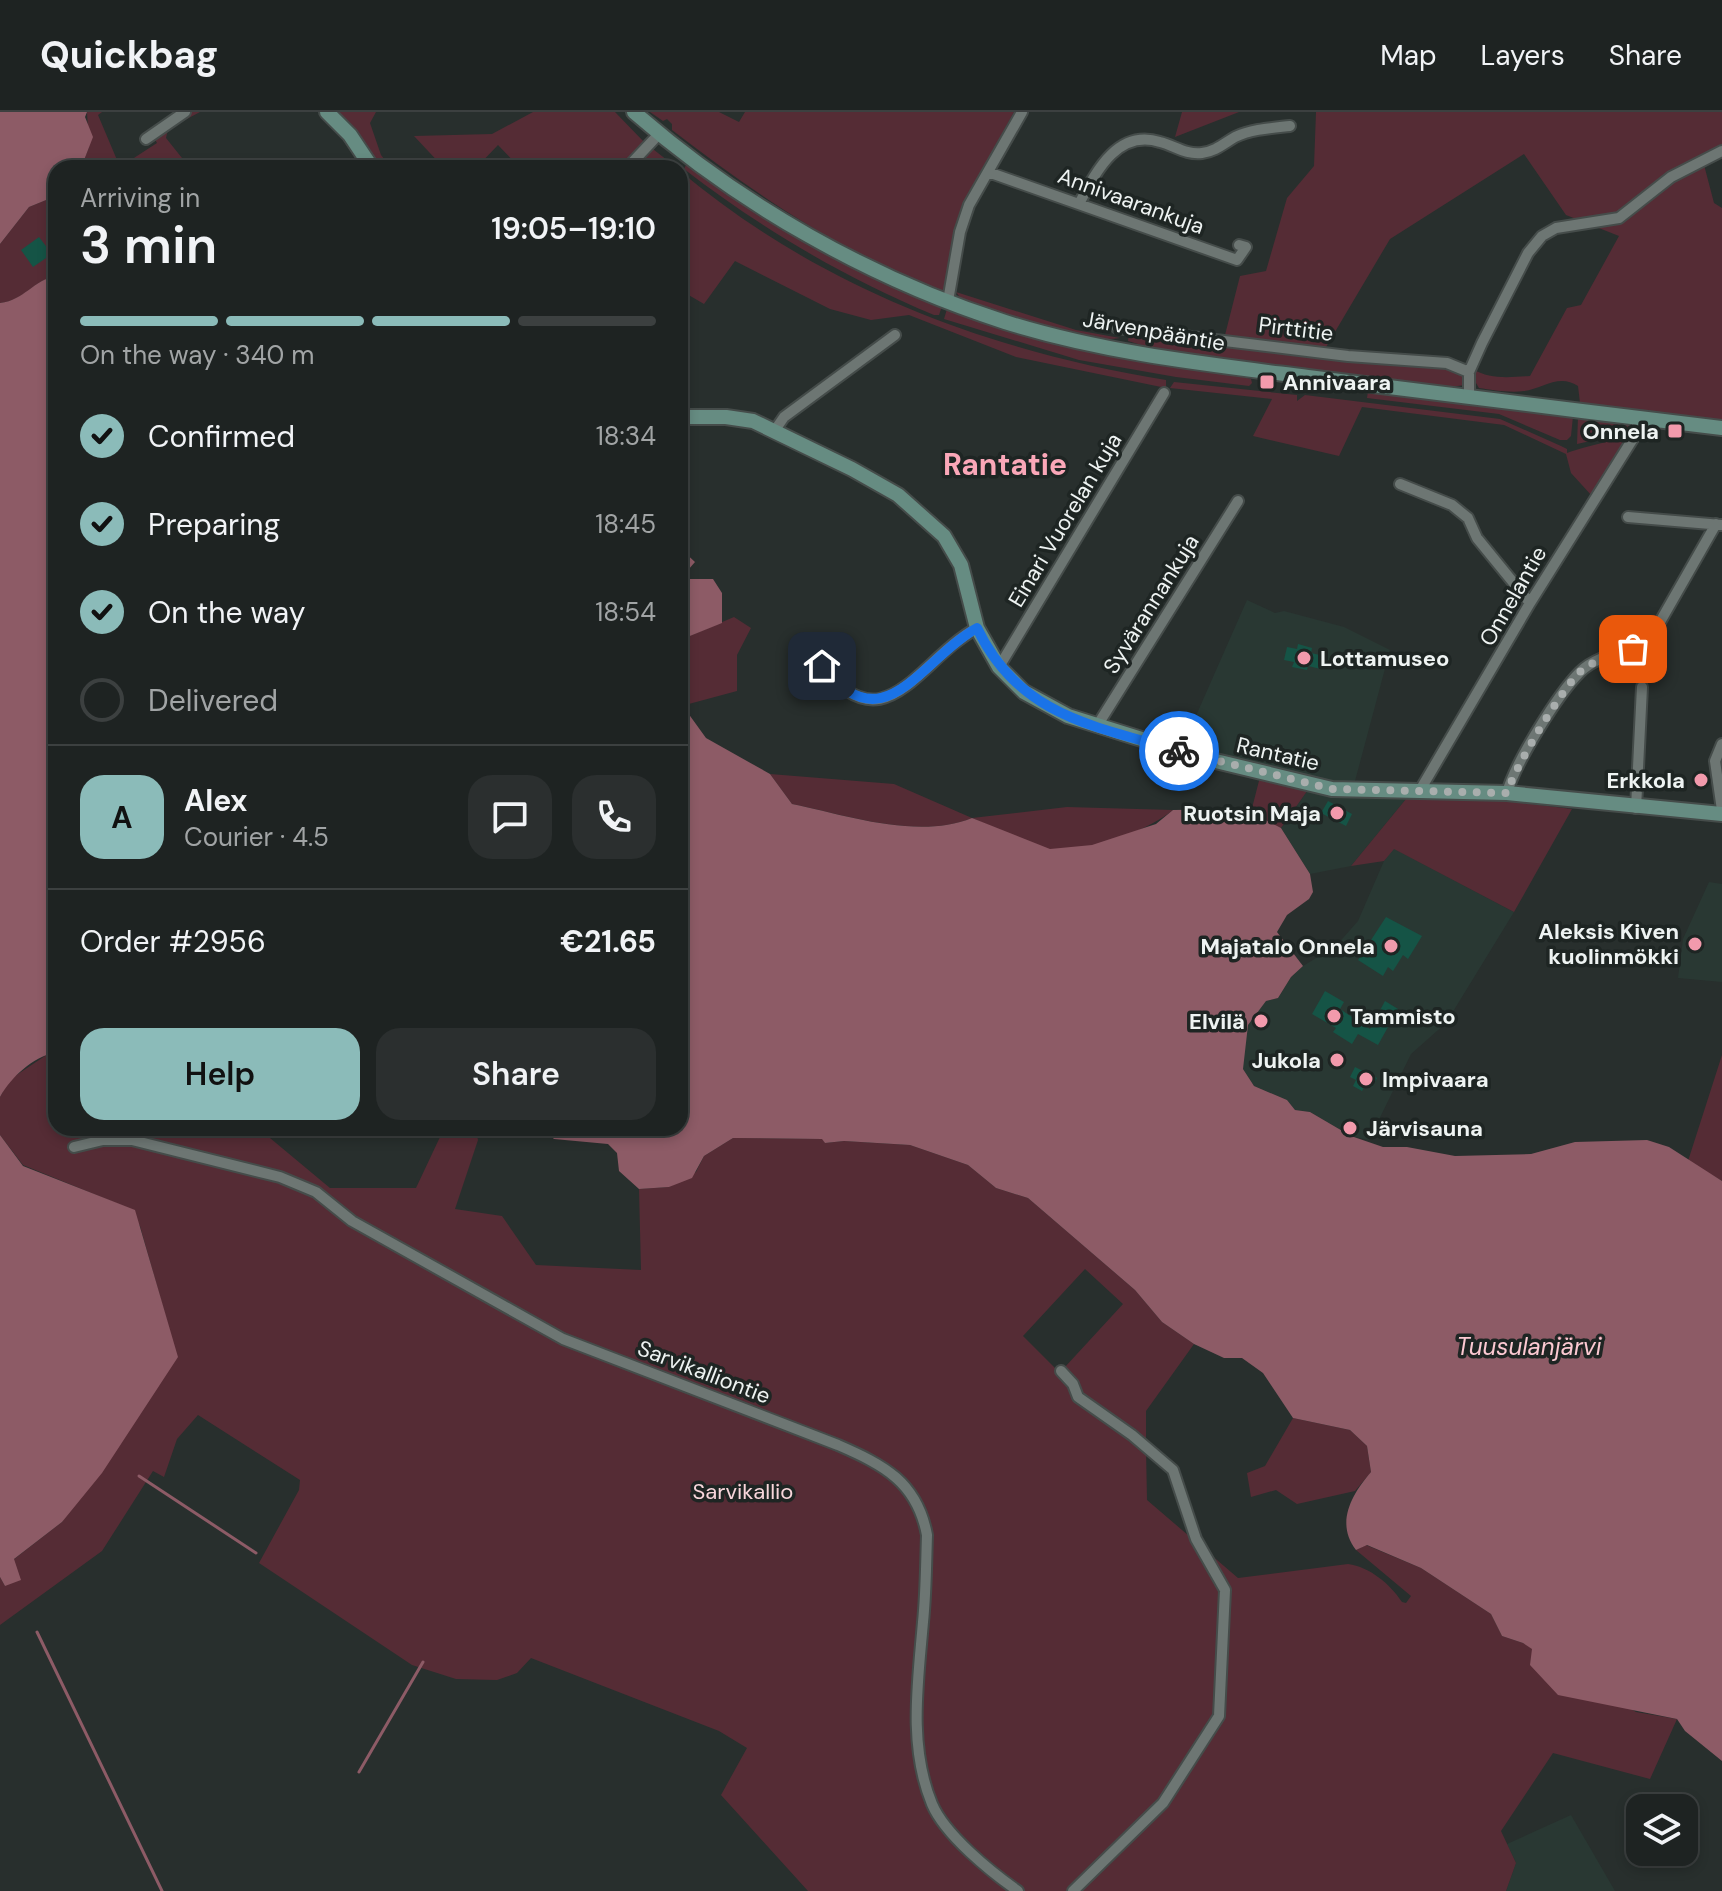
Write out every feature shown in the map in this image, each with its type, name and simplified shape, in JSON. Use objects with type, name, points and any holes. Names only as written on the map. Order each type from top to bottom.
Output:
[{"type":"street","points":[[146,139],[185,112]]},
{"type":"street","points":[[327,112],[350,135],[367,160]]},
{"type":"street","name":"Järvenpääntie","points":[[634,112],[659,134],[791,224],[851,258],[948,301],[1036,331],[1120,350],[1722,428]]},
{"type":"street","points":[[948,301],[960,232],[969,205],[1022,112]]},
{"type":"street","points":[[1080,202],[1094,176],[1124,143],[1141,138],[1160,141],[1188,153],[1200,153],[1217,150],[1235,138],[1254,131],[1290,126]]},
{"type":"street","points":[[635,160],[659,134]]},
{"type":"street","points":[[1469,396],[1469,372],[1528,253],[1542,236],[1556,228],[1619,218],[1683,169],[1722,151]]},
{"type":"street","name":"Annivaarankuja","points":[[988,172],[1237,260],[1246,247],[1239,245]]},
{"type":"street","name":"Pirttitie","points":[[1117,328],[1348,356],[1447,363],[1469,372]]},
{"type":"street","points":[[775,430],[784,417],[895,335]]},
{"type":"street","name":"Einari Vuorelan kuja","points":[[999,667],[1164,393]]},
{"type":"street","name":"Rantatie","points":[[688,417],[753,421],[775,430],[886,488],[920,512],[944,536],[961,565],[977,628],[999,667],[1024,692],[1052,709],[1199,757],[1349,791],[1507,793],[1636,808],[1722,812]]},
{"type":"street","name":"Onnelantie","points":[[1419,792],[1530,603],[1634,437],[1639,418]]},
{"type":"street","points":[[1400,484],[1452,505],[1468,518],[1477,538],[1530,603]]},
{"type":"street","name":"Syvärannankuja","points":[[1097,726],[1238,501]]},
{"type":"street","points":[[1507,793],[1543,724],[1581,671],[1599,660],[1648,643],[1719,525],[1628,517]]},
{"type":"street","points":[[820,664],[856,696],[879,701],[897,692],[963,636],[977,628]]},
{"type":"street","points":[[1636,808],[1642,687]]},
{"type":"street","points":[[1722,744],[1715,761],[1722,812]]},
{"type":"street","name":"Sarvikalliontie","points":[[74,1147],[103,1140],[132,1140],[280,1177],[316,1192],[352,1221],[563,1339],[838,1445],[871,1460],[906,1485],[923,1517],[927,1535],[915,1707],[917,1737],[927,1787],[933,1806],[953,1836],[1018,1891]]},
{"type":"street","points":[[1061,1371],[1073,1384],[1078,1397],[1132,1435],[1173,1470],[1196,1539],[1225,1590],[1219,1716],[1163,1803],[1073,1891]]},
{"type":"shaded area","points":[[1247,600],[1275,613],[1284,611],[1344,627],[1390,650],[1351,796],[1406,799],[1351,866],[1310,874],[1281,828],[1310,787],[1180,752]]},
{"type":"shaded area","points":[[1393,848],[1514,912],[1446,1023],[1411,1054],[1369,1140],[1351,1136],[1310,1112],[1295,1110],[1287,1100],[1254,1086],[1243,1069],[1243,1051],[1248,1025],[1266,1001],[1278,998],[1291,977],[1336,946],[1358,921],[1384,861]]},
{"type":"shaded area","points":[[1709,882],[1722,884],[1722,982],[1678,978],[1683,939]]},
{"type":"shaded area","points":[[1571,1815],[1615,1891],[1506,1891],[1516,1863],[1507,1844]]},
{"type":"green space","points":[[87,112],[102,112],[98,115],[117,160],[84,160],[89,147]]},
{"type":"green space","points":[[173,112],[200,112],[168,129],[166,138],[184,160],[131,160],[157,143],[152,134],[182,113]]},
{"type":"green space","points":[[333,112],[376,112],[370,123],[385,160],[361,160]]},
{"type":"green space","points":[[533,112],[615,112],[667,160],[512,160],[498,145],[484,160],[436,160],[414,136],[492,134]]},
{"type":"green space","points":[[650,112],[719,112],[739,122],[745,112],[1014,112],[964,203],[955,229],[946,289],[941,291],[869,259],[801,221],[672,130],[672,124],[667,119],[663,121]]},
{"type":"green space","points":[[1182,112],[1239,112],[1175,137]]},
{"type":"green space","points":[[1316,112],[1722,112],[1722,151],[1703,161],[1714,203],[1722,208],[1722,420],[1580,403],[1578,386],[1564,381],[1519,392],[1479,388],[1473,378],[1473,369],[1493,376],[1530,376],[1567,308],[1581,305],[1619,236],[1566,215],[1524,154],[1390,239],[1326,347],[1225,335],[1240,276],[1266,271],[1287,198],[1314,166]]},
{"type":"green space","points":[[688,166],[843,260],[942,306],[939,315],[835,268],[773,232],[688,172]]},
{"type":"green space","points":[[688,177],[790,249],[848,281],[909,308],[1035,352],[1166,380],[1166,388],[1016,357],[909,315],[871,320],[830,309],[735,261],[704,304],[688,295]]},
{"type":"green space","points":[[48,199],[48,278],[16,298],[0,303],[0,244],[29,207]]},
{"type":"green space","points":[[956,292],[1076,330],[1120,338],[1084,337],[1040,326],[961,299]]},
{"type":"green space","points":[[947,309],[1074,347],[1232,374],[1251,379],[1252,383],[1249,386],[1176,377],[1079,360],[944,319]]},
{"type":"green space","points":[[1129,334],[1454,368],[1465,373],[1465,385],[1451,387],[1158,350],[1128,341]]},
{"type":"green space","points":[[1174,382],[1297,395],[1297,401],[1305,395],[1500,419],[1567,449],[1567,453],[1629,438],[1592,496],[1571,473],[1566,454],[1504,425],[1362,407],[1339,456],[1253,436],[1272,399],[1170,388]]},
{"type":"green space","points":[[1368,391],[1573,416],[1571,436],[1560,440],[1499,414],[1367,398]]},
{"type":"green space","points":[[1578,417],[1626,422],[1630,424],[1631,432],[1577,444]]},
{"type":"green space","points":[[734,617],[751,628],[737,655],[737,691],[688,704],[688,637]]},
{"type":"green space","points":[[1261,773],[1310,787],[1281,828],[1251,812]]},
{"type":"green space","points":[[770,774],[894,784],[972,818],[929,827],[859,819],[792,804]]},
{"type":"green space","points":[[1406,799],[1509,801],[1572,809],[1514,912],[1394,849],[1384,861],[1351,866]]},
{"type":"green space","points":[[1067,807],[1173,810],[1148,826],[1114,840],[1062,850],[1029,843],[972,818]]},
{"type":"green space","name":"Sarvikallio","points":[[48,1054],[48,1136],[268,1136],[330,1188],[416,1188],[440,1136],[477,1136],[455,1209],[502,1216],[536,1265],[641,1270],[639,1189],[669,1187],[696,1172],[704,1156],[733,1138],[823,1139],[825,1143],[844,1141],[910,1145],[968,1165],[996,1188],[1028,1198],[1135,1290],[1162,1322],[1194,1344],[1146,1411],[1146,1443],[1080,1395],[1065,1367],[1123,1304],[1085,1269],[1023,1336],[1060,1373],[1077,1398],[1146,1449],[1147,1500],[1238,1578],[1348,1564],[1379,1577],[1406,1603],[1411,1596],[1356,1550],[1366,1545],[1421,1568],[1491,1614],[1502,1636],[1523,1643],[1636,1712],[1677,1719],[1650,1779],[1553,1753],[1501,1831],[1516,1863],[1506,1891],[808,1891],[721,1795],[747,1748],[719,1731],[531,1658],[517,1673],[497,1680],[456,1679],[412,1665],[259,1563],[299,1490],[300,1480],[198,1415],[177,1439],[164,1477],[153,1471],[102,1551],[0,1625],[0,1577],[5,1586],[13,1560],[62,1522],[174,1346],[140,1226],[128,1208],[23,1165],[0,1135],[0,1097],[9,1080]]},
{"type":"green space","points":[[1722,1055],[1722,1181],[1688,1161]]},
{"type":"green space","points":[[1293,1418],[1350,1430],[1367,1446],[1371,1472],[1355,1491],[1297,1504],[1276,1490],[1251,1497],[1247,1473],[1265,1466]]},
{"type":"water","points":[[0,112],[87,112],[85,117],[93,137],[84,160],[48,160],[48,199],[29,207],[0,244]]},
{"type":"water","points":[[48,278],[48,1055],[24,1069],[0,1097],[0,303],[16,298]]},
{"type":"water","points":[[688,555],[695,562],[688,570]]},
{"type":"water","points":[[688,570],[690,579],[713,579],[722,593],[722,623],[688,637]]},
{"type":"water","name":"Tuusulanjärvi","points":[[688,713],[706,738],[770,774],[792,804],[858,819],[929,827],[972,818],[1050,849],[1092,845],[1156,824],[1173,810],[1238,809],[1251,812],[1281,828],[1310,874],[1313,892],[1309,899],[1287,915],[1277,932],[1303,966],[1291,977],[1278,998],[1266,1001],[1248,1025],[1243,1069],[1254,1086],[1287,1100],[1295,1110],[1310,1112],[1351,1136],[1383,1147],[1407,1147],[1455,1156],[1531,1154],[1575,1142],[1647,1140],[1669,1147],[1722,1181],[1722,1761],[1685,1731],[1677,1719],[1558,1695],[1530,1665],[1532,1649],[1502,1636],[1491,1614],[1421,1568],[1367,1545],[1356,1550],[1347,1530],[1348,1509],[1371,1472],[1367,1446],[1350,1430],[1293,1418],[1263,1373],[1242,1358],[1224,1358],[1194,1344],[1162,1322],[1135,1290],[1028,1198],[996,1188],[968,1165],[910,1145],[844,1141],[825,1143],[822,1139],[733,1138],[704,1156],[692,1178],[669,1187],[639,1189],[619,1171],[617,1153],[608,1144],[554,1139],[551,1136],[688,1136]]},
{"type":"water","points":[[0,1135],[23,1166],[135,1210],[178,1357],[102,1473],[62,1522],[14,1559],[21,1580],[5,1586],[0,1577]]},
{"type":"building","points":[[39,237],[48,249],[48,257],[33,267],[21,250]]},
{"type":"building","name":"Lottamuseo","points":[[1298,644],[1312,648],[1311,653],[1324,656],[1321,669],[1292,667],[1294,662],[1284,660],[1287,647],[1297,649]]},
{"type":"building","name":"Ruotsin Maja","points":[[1328,801],[1352,814],[1346,826],[1321,813]]},
{"type":"building","name":"Majatalo Onnela","points":[[1386,917],[1422,936],[1408,959],[1403,955],[1393,971],[1388,967],[1383,976],[1358,960]]},
{"type":"building","name":"Tammisto","points":[[1325,991],[1344,1002],[1340,1009],[1370,1029],[1385,1001],[1398,1009],[1378,1045],[1358,1034],[1352,1044],[1333,1032],[1336,1028],[1312,1014]]},
{"type":"building","name":"Impivaara","points":[[1355,1067],[1377,1078],[1372,1087],[1366,1084],[1362,1091],[1353,1086],[1356,1080],[1350,1077]]},
{"type":"waterway","points":[[139,1476],[256,1553]]},
{"type":"waterway","points":[[37,1632],[162,1891]]},
{"type":"waterway","points":[[359,1772],[423,1662]]},
{"type":"way so far","points":[[1179,751],[1332,789],[1507,793],[1543,724],[1581,671],[1599,660],[1633,649]]},
{"type":"place","name":"Annivaara","points":[[1267,382]]},
{"type":"place","name":"Onnela","points":[[1675,431]]},
{"type":"place","name":"Lottamuseo","points":[[1304,658]]},
{"type":"place","name":"Erkkola","points":[[1701,780]]},
{"type":"place","name":"Ruotsin Maja","points":[[1337,813]]},
{"type":"place","name":"Aleksis Kiven kuolinmökki","points":[[1695,944]]},
{"type":"place","name":"Majatalo Onnela","points":[[1391,946]]},
{"type":"place","name":"Tammisto","points":[[1334,1016]]},
{"type":"place","name":"Elvilä","points":[[1261,1021]]},
{"type":"place","name":"Jukola","points":[[1337,1060]]},
{"type":"place","name":"Impivaara","points":[[1366,1079]]},
{"type":"place","name":"Järvisauna","points":[[1350,1128]]},
{"type":"district","name":"Rantatie","points":[[1005,464]]},
{"type":"route","points":[[822,666],[856,696],[879,701],[897,692],[963,636],[977,628],[999,667],[1024,692],[1068,716],[1179,751]]}]
